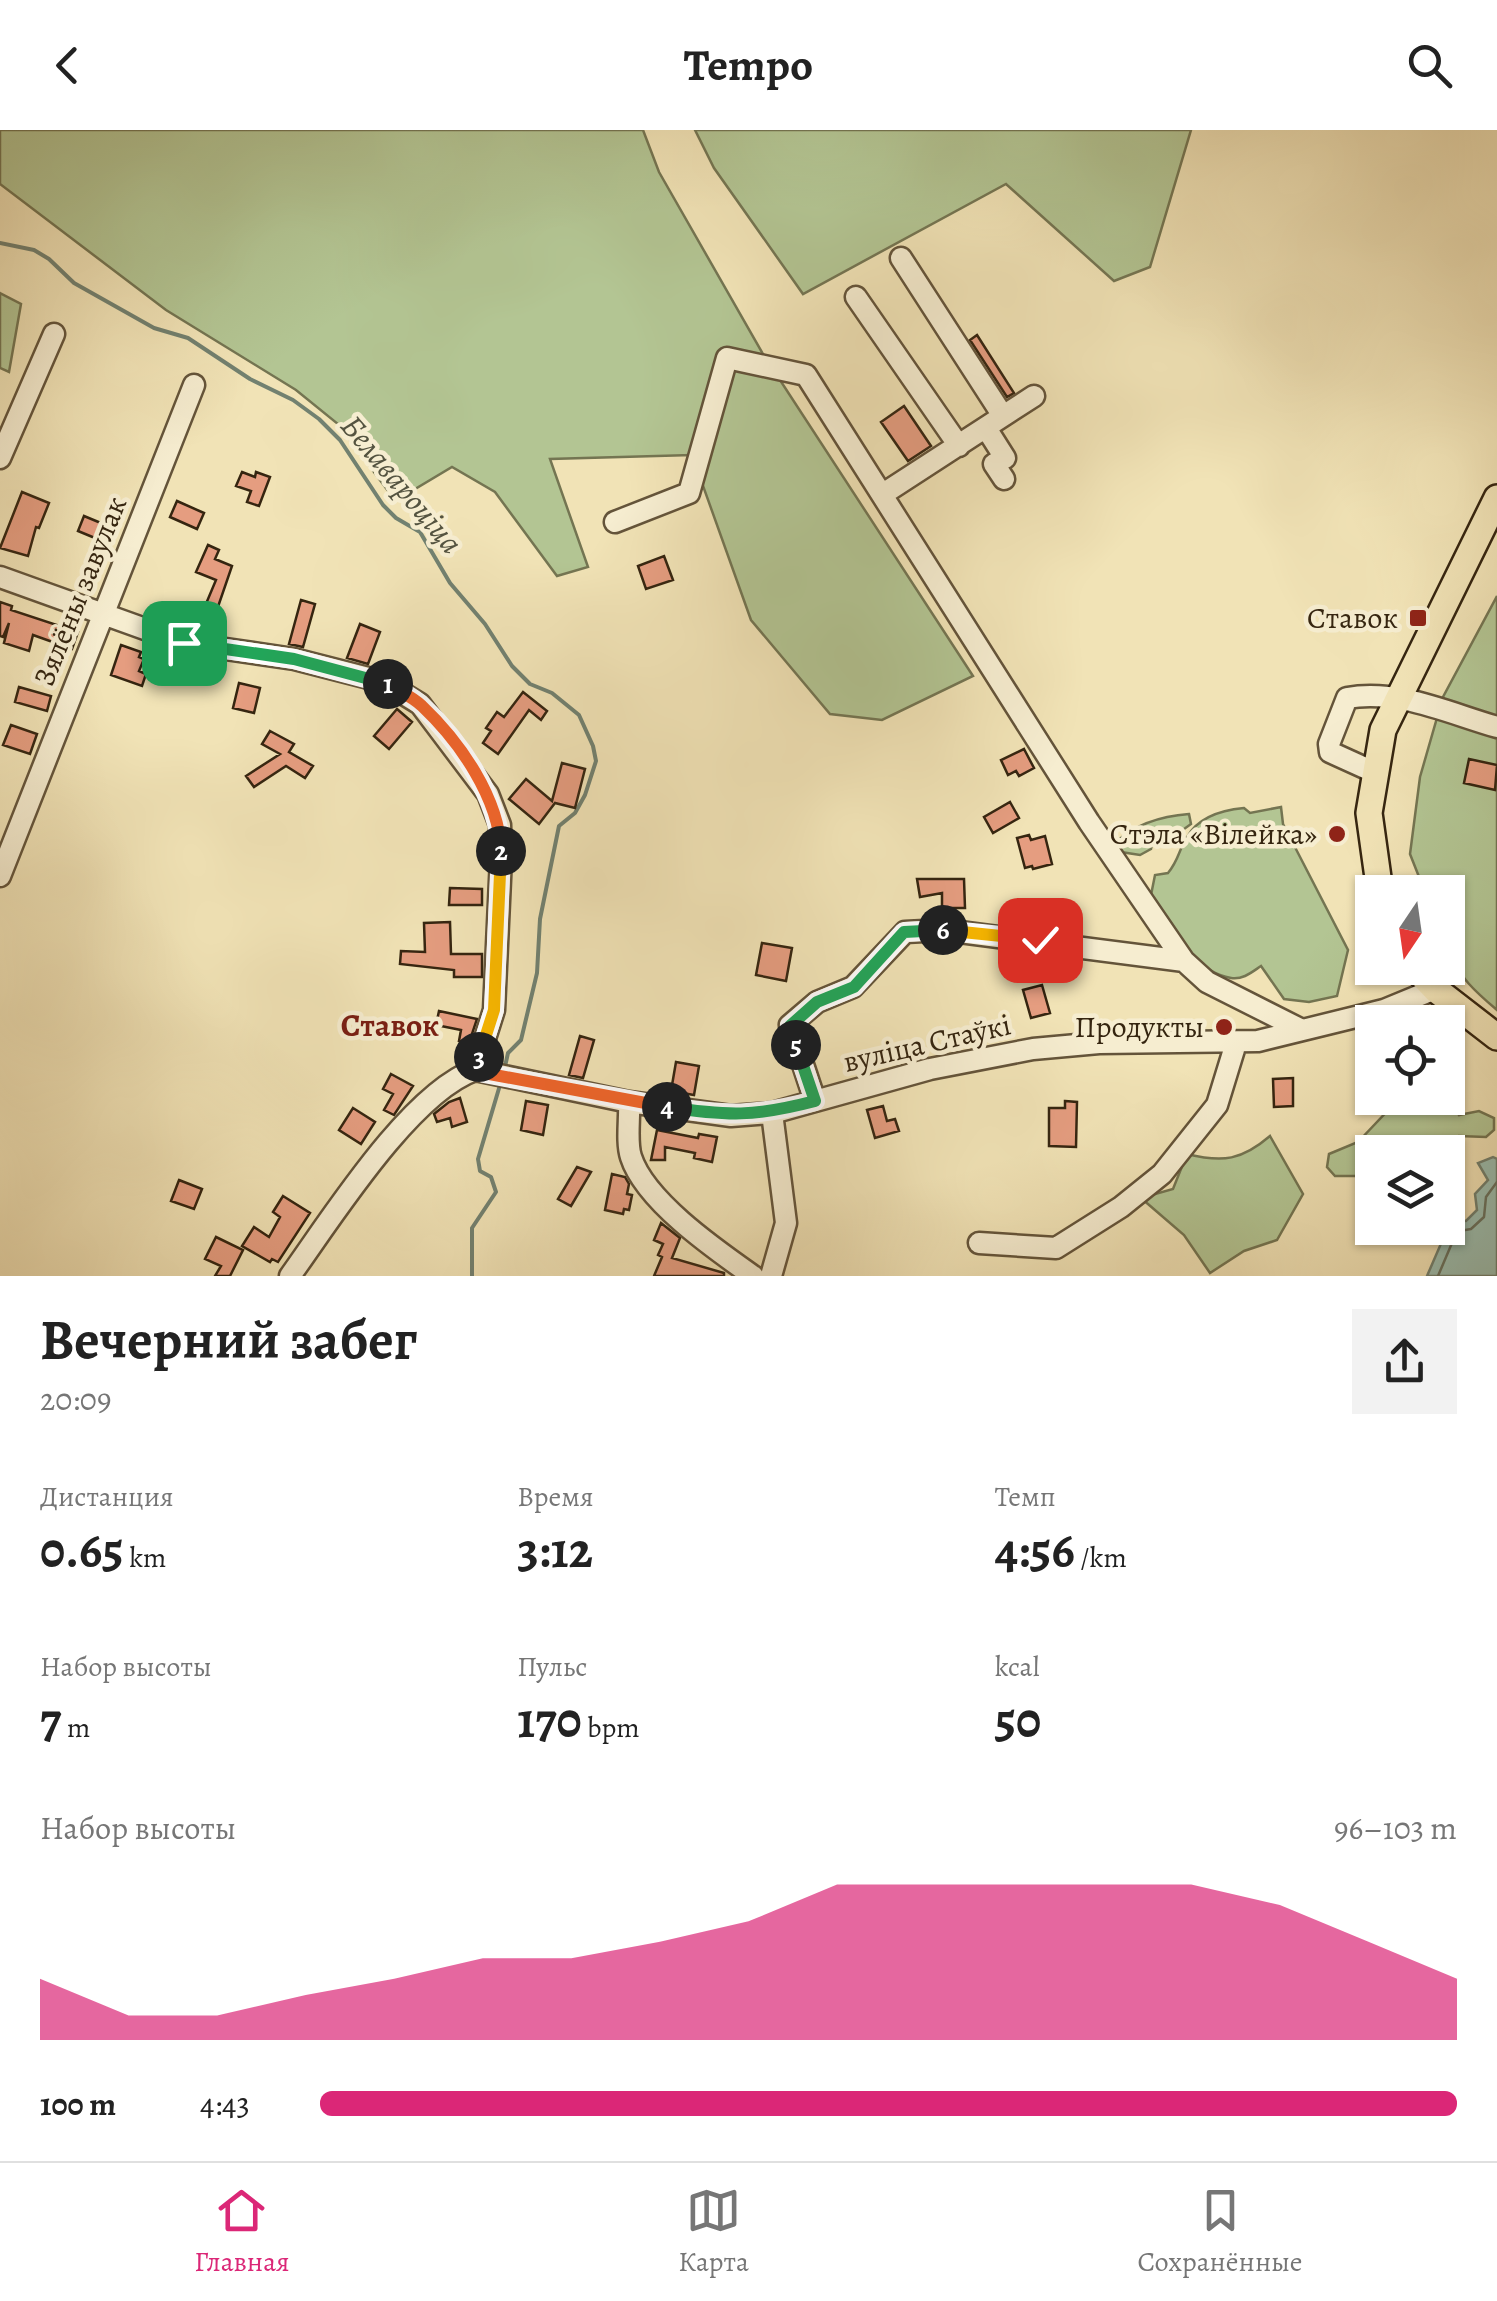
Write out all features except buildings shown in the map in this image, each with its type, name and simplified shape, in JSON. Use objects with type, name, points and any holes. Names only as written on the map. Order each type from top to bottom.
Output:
[{"type":"main road","points":[[1377,875],[1370,834],[1374,772],[1383,730],[1497,498]]},
{"type":"main road","points":[[1432,985],[1497,1037]]},
{"type":"street","points":[[901,258],[995,422],[1005,458],[994,464],[1004,479]]},
{"type":"street","points":[[856,297],[959,446]]},
{"type":"street","points":[[0,458],[54,334]]},
{"type":"street","points":[[615,522],[690,494],[727,358],[806,375],[1089,822],[1184,962],[1207,982],[1302,1030]]},
{"type":"street","name":"Зялёны завулак","points":[[0,876],[194,385]]},
{"type":"street","points":[[883,494],[1034,396]]},
{"type":"street","points":[[0,577],[184,643],[294,659],[384,682],[420,704],[488,794],[500,825],[501,858],[494,1010],[480,1071],[460,1076],[409,1118],[290,1276]]},
{"type":"street","points":[[1374,772],[1334,757],[1329,744],[1347,698],[1398,696],[1497,727]]},
{"type":"street","points":[[815,1101],[790,1026],[817,1002],[854,987],[904,932],[944,930],[1184,962]]},
{"type":"street","name":"вуліца Стаўкі","points":[[480,1071],[629,1102],[731,1116],[772,1112],[930,1069],[1033,1049],[1099,1043],[1258,1041],[1384,1010],[1435,988]]},
{"type":"street","points":[[979,1243],[1056,1248],[1120,1207],[1162,1174],[1216,1105],[1236,1043]]},
{"type":"street","points":[[629,1102],[631,1156],[656,1195],[697,1236],[753,1276]]},
{"type":"street","points":[[772,1112],[786,1223],[772,1276]]},
{"type":"green space","points":[[0,130],[643,130],[659,172],[763,354],[973,676],[882,720],[830,714],[751,620],[692,455],[550,459],[588,567],[557,576],[495,492],[452,467],[410,492],[391,495],[338,424],[296,390],[166,310],[0,184]]},
{"type":"green space","points":[[695,130],[1191,130],[1150,267],[1114,281],[1006,184],[803,294],[714,168]]},
{"type":"green space","points":[[0,293],[21,304],[9,372],[0,368]]},
{"type":"green space","points":[[1497,596],[1497,1010],[1465,979],[1465,875],[1418,875],[1410,854],[1420,777],[1443,697]]},
{"type":"green space","points":[[1281,807],[1283,824],[1348,950],[1337,996],[1309,1002],[1284,999],[1261,966],[1239,978],[1218,974],[1194,958],[1150,900],[1155,875],[1168,873],[1187,837],[1205,819],[1236,809],[1244,808],[1250,813]]},
{"type":"green space","points":[[1189,814],[1191,824],[1180,832],[1173,830],[1167,841],[1153,840],[1151,849],[1140,855],[1121,852],[1116,842],[1150,822]]},
{"type":"green space","points":[[1479,1111],[1494,1118],[1494,1130],[1486,1137],[1365,1135],[1384,1115],[1465,1115]]},
{"type":"green space","points":[[1270,1136],[1303,1194],[1277,1240],[1244,1251],[1210,1273],[1184,1235],[1141,1198],[1173,1189],[1187,1154],[1232,1157]]},
{"type":"green space","points":[[1355,1143],[1355,1176],[1335,1176],[1327,1167],[1329,1154]]},
{"type":"water","points":[[1497,1159],[1497,1276],[1427,1276],[1440,1245],[1465,1245],[1465,1221],[1477,1210],[1475,1194],[1488,1180],[1478,1163]]},
{"type":"waterway","name":"Белавароціца","points":[[0,243],[34,250],[74,283],[154,328],[188,338],[319,419],[340,440],[383,505],[420,532],[450,583],[485,624],[512,666],[530,684],[552,693],[579,715],[596,761],[575,813],[559,826],[540,919],[537,973],[521,1040],[508,1053],[504,1071]]},
{"type":"waterway","name":"Белавароціца","points":[[472,1276],[472,1228],[496,1192],[491,1177],[480,1171],[478,1159],[500,1085]]},
{"type":"place","name":"Ставок","points":[[1418,618]]},
{"type":"place","name":"Стэла «Вілейка»","points":[[1337,834]]},
{"type":"place","name":"Продукты","points":[[1224,1027]]},
{"type":"district","name":"Ставок","points":[[390,1025]]},
{"type":"route","points":[[184,643],[294,659],[384,682],[420,704],[488,794],[500,825],[501,858],[494,1010],[474,1070],[629,1102],[731,1116],[772,1112],[815,1101],[790,1026],[817,1002],[854,987],[904,932],[944,930],[1040,940]]}]
